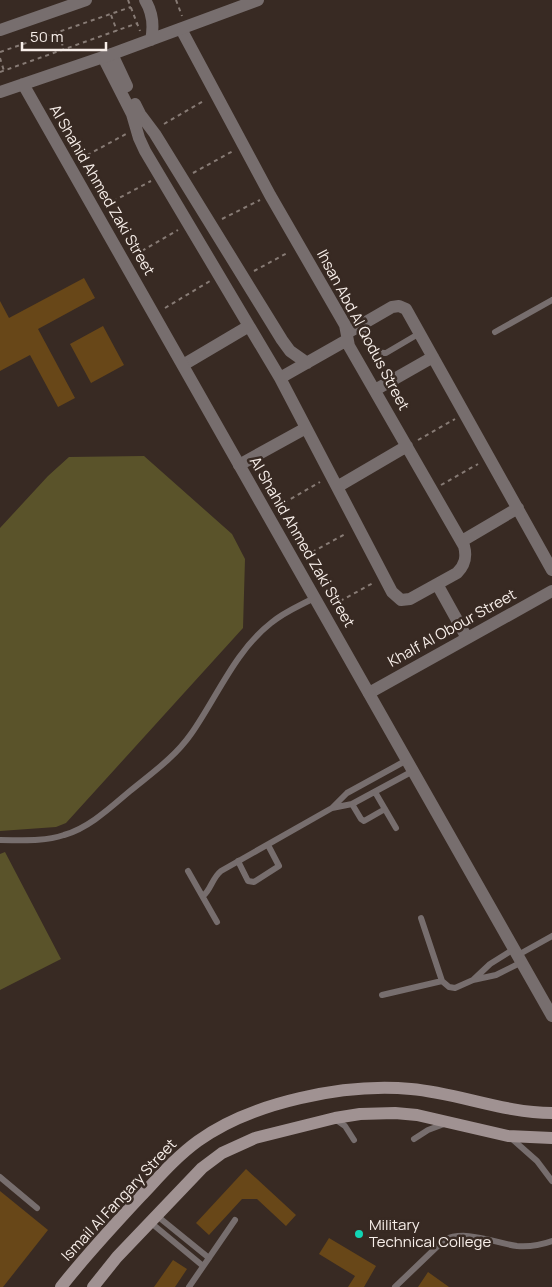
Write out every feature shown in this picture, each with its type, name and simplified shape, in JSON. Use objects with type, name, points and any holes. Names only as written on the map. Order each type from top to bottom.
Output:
[{"type":"main road","name":"Ismail Al Fangary Street","points":[[61,1287],[99,1241],[177,1158],[210,1133],[246,1115],[272,1106],[322,1094],[383,1088],[420,1090],[517,1110],[552,1113]]},
{"type":"main road","points":[[93,1287],[117,1257],[202,1168],[232,1147],[267,1134],[335,1118],[360,1114],[395,1113],[417,1115],[508,1136],[552,1138]]},
{"type":"street","points":[[0,30],[86,0]]},
{"type":"street","points":[[145,0],[153,18],[153,33],[148,41]]},
{"type":"street","points":[[0,92],[107,56],[258,0]]},
{"type":"street","name":"Ihsan Abd Al Qodus Street","points":[[184,28],[215,94],[345,325],[347,336],[375,390],[462,541],[466,552],[464,564],[461,569],[437,584]]},
{"type":"street","points":[[107,56],[132,114],[142,146],[280,378],[394,596],[406,600],[414,598],[437,584],[467,638]]},
{"type":"street","points":[[107,56],[138,110],[153,130],[282,340],[290,351],[307,363]]},
{"type":"street","name":"Al Shahid Ahmed Zaki Street","points":[[24,84],[552,1016]]},
{"type":"street","points":[[280,378],[307,363],[360,325],[392,307],[398,306],[406,309],[552,570]]},
{"type":"street","points":[[182,365],[249,326]]},
{"type":"street","points":[[375,390],[433,357]]},
{"type":"street","points":[[239,465],[306,428]]},
{"type":"street","points":[[337,487],[407,446]]},
{"type":"street","points":[[462,541],[518,508]]},
{"type":"street","name":"Khalf Al Obour Street","points":[[369,693],[552,591]]},
{"type":"lane","points":[[495,332],[552,300]]},
{"type":"lane","points":[[360,325],[374,349],[380,353],[386,353],[420,333]]},
{"type":"lane","points":[[0,840],[47,840],[67,835],[88,824],[109,808],[171,757],[190,735],[244,651],[262,630],[290,610],[314,598]]},
{"type":"lane","points":[[332,808],[352,804],[375,792],[410,766]]},
{"type":"lane","points":[[202,896],[209,889],[218,873],[332,808],[347,793],[410,766]]},
{"type":"lane","points":[[375,792],[396,828]]},
{"type":"lane","points":[[352,804],[364,821],[385,809]]},
{"type":"lane","points":[[238,861],[248,881],[254,882],[279,866],[268,844]]},
{"type":"lane","points":[[188,871],[217,922]]},
{"type":"lane","points":[[421,918],[442,981],[446,986],[452,988],[473,980],[496,976],[518,956],[552,936]]},
{"type":"lane","points":[[473,980],[490,964],[518,956]]},
{"type":"lane","points":[[382,995],[442,981]]},
{"type":"lane","points":[[335,1118],[345,1126],[354,1140]]},
{"type":"lane","points":[[414,1139],[428,1130],[449,1123]]},
{"type":"lane","points":[[508,1136],[530,1154],[552,1181]]},
{"type":"lane","points":[[0,1177],[37,1208]]},
{"type":"lane","points":[[153,1219],[209,1258]]},
{"type":"lane","points":[[153,1219],[203,1266]]},
{"type":"lane","points":[[189,1287],[235,1220]]},
{"type":"lane","points":[[395,1287],[444,1240],[450,1237],[463,1236],[518,1246],[552,1241]]},
{"type":"path","points":[[128,0],[148,41]]},
{"type":"path","points":[[176,0],[184,28]]},
{"type":"path","points":[[0,52],[131,8]]},
{"type":"path","points":[[111,15],[117,32]]},
{"type":"path","points":[[0,72],[138,23]]},
{"type":"path","points":[[59,33],[64,50]]},
{"type":"path","points":[[0,58],[4,71]]},
{"type":"path","points":[[153,130],[215,94]]},
{"type":"path","points":[[69,165],[136,128]]},
{"type":"path","points":[[182,178],[243,145]]},
{"type":"path","points":[[95,210],[160,176]]},
{"type":"path","points":[[211,225],[270,194]]},
{"type":"path","points":[[124,262],[188,224]]},
{"type":"path","points":[[243,277],[300,247]]},
{"type":"path","points":[[154,314],[219,276]]},
{"type":"path","points":[[407,446],[464,413]]},
{"type":"path","points":[[432,490],[490,458]]},
{"type":"path","points":[[267,513],[331,475]]},
{"type":"path","points":[[294,562],[358,527]]},
{"type":"path","points":[[322,611],[384,577]]},
{"type":"shaded area","points":[[144,456],[232,534],[245,559],[243,628],[66,823],[56,827],[0,831],[0,528],[48,476],[69,457]]},
{"type":"shaded area","points":[[5,852],[61,959],[0,990],[0,854]]},
{"type":"building","points":[[84,278],[95,298],[38,329],[75,398],[58,407],[30,355],[0,371],[0,301],[9,318]]},
{"type":"building","points":[[103,326],[124,365],[91,383],[70,344]]},
{"type":"building","points":[[246,1169],[296,1215],[286,1226],[257,1199],[242,1199],[209,1235],[196,1223]]},
{"type":"building","points":[[0,1191],[48,1230],[3,1287],[0,1287]]},
{"type":"building","points":[[329,1238],[376,1266],[364,1287],[348,1287],[355,1276],[319,1254]]},
{"type":"building","points":[[173,1260],[187,1269],[175,1287],[154,1287]]},
{"type":"building","points":[[428,1272],[449,1287],[418,1287]]},
{"type":"place","name":"Military Technical College","points":[[359,1234]]}]
